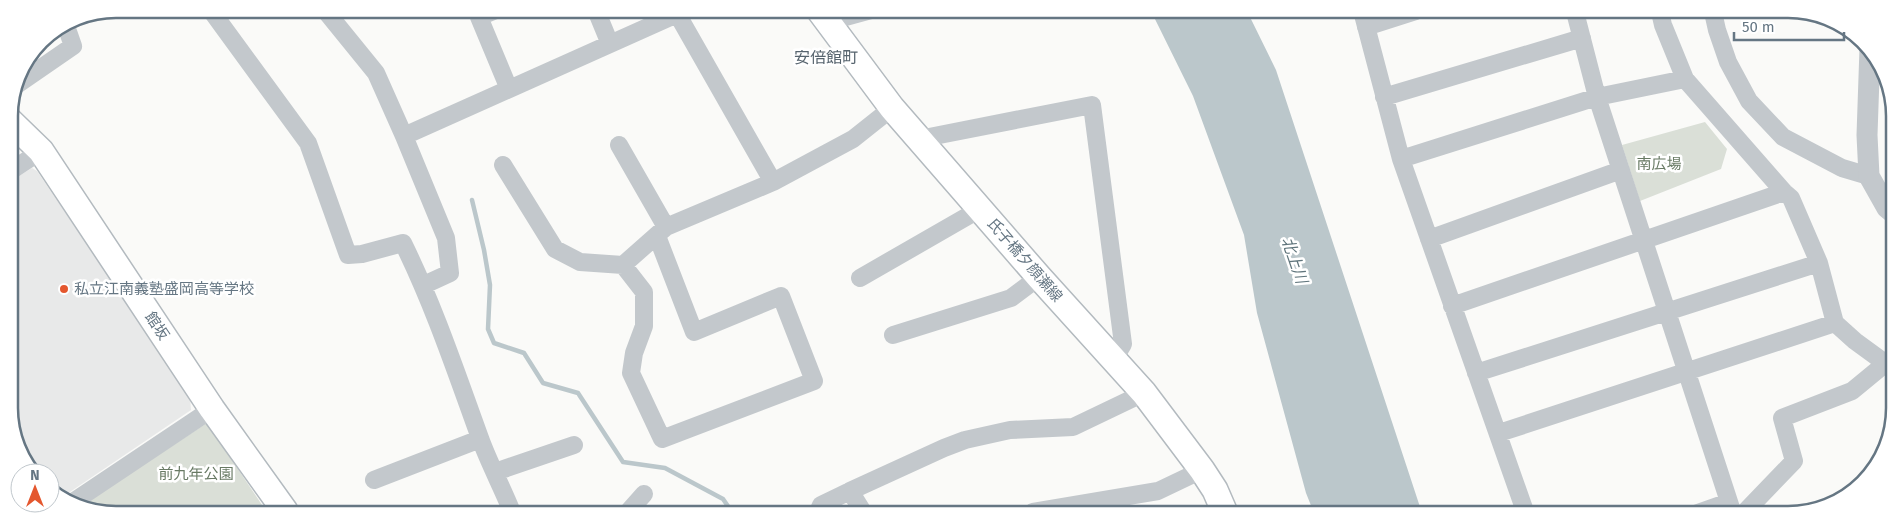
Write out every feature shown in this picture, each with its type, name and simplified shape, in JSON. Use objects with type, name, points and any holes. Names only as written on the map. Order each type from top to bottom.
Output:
[{"type":"main road","name":"氏子橋夕顔瀬線","points":[[824,18],[892,108],[1039,277],[1144,393],[1202,470],[1215,490],[1221,505]]},
{"type":"main road","name":"館坂","points":[[18,129],[41,151],[212,409],[281,506]]},
{"type":"street","points":[[217,18],[308,143],[348,255],[362,254],[403,243],[424,285],[470,405],[480,439],[509,506]]},
{"type":"street","points":[[331,18],[376,73],[446,238],[450,273],[424,285]]},
{"type":"street","points":[[479,18],[509,89]]},
{"type":"street","points":[[599,18],[610,44]]},
{"type":"street","points":[[404,136],[664,18]]},
{"type":"street","points":[[679,18],[773,182]]},
{"type":"street","points":[[1577,18],[1597,97],[1730,505]]},
{"type":"street","points":[[1661,18],[1685,79],[1791,198],[1819,263],[1835,323],[1886,364]]},
{"type":"street","points":[[1715,18],[1728,62],[1749,101],[1784,137],[1842,168],[1869,176]]},
{"type":"street","points":[[1364,19],[1401,159],[1523,505]]},
{"type":"street","points":[[25,79],[73,46],[68,30]]},
{"type":"street","points":[[1384,96],[1582,38]]},
{"type":"street","points":[[1870,60],[1867,135],[1869,176],[1886,206]]},
{"type":"street","points":[[1401,159],[1597,97],[1685,79]]},
{"type":"street","points":[[919,139],[1092,105],[1123,344],[1114,359]]},
{"type":"street","points":[[623,266],[662,231],[773,182],[853,139],[892,108]]},
{"type":"street","points":[[503,165],[555,249],[580,262],[623,266],[644,292],[644,326],[634,353],[631,373],[662,439],[814,381],[781,296],[694,332],[662,231],[619,145]]},
{"type":"street","points":[[18,166],[41,151]]},
{"type":"street","points":[[1428,239],[1621,170]]},
{"type":"street","points":[[1452,306],[1784,192]]},
{"type":"street","points":[[860,278],[980,208]]},
{"type":"street","points":[[1476,372],[1819,263]]},
{"type":"street","points":[[893,336],[1011,298],[1039,277]]},
{"type":"street","points":[[1499,433],[1835,323]]},
{"type":"street","points":[[1752,505],[1794,461],[1782,418],[1852,391],[1886,368]]},
{"type":"street","points":[[821,506],[944,448],[966,440],[1010,430],[1073,427],[1144,393]]},
{"type":"street","points":[[79,498],[212,409]]},
{"type":"street","points":[[374,480],[480,439]]},
{"type":"street","points":[[495,472],[574,445]]},
{"type":"street","points":[[1072,505],[1158,491],[1202,470]]},
{"type":"street","points":[[850,491],[859,506]]},
{"type":"street","points":[[634,506],[644,494]]},
{"type":"shaded area","name":"私立江南義塾盛岡高等学校","points":[[32,168],[37,171],[190,396],[191,410],[68,493],[60,488],[60,463],[34,462],[19,427],[18,177]]},
{"type":"green space","name":"南広場","points":[[1705,122],[1727,149],[1721,169],[1640,201],[1622,145]]},
{"type":"green space","name":"前九年公園","points":[[207,423],[263,506],[115,506],[87,501]]},
{"type":"water","name":"北上川","points":[[1154,18],[1250,18],[1276,70],[1419,505],[1311,505],[1257,313],[1244,235],[1193,96]]},
{"type":"waterway","points":[[472,200],[490,285],[488,329],[494,343],[524,353],[543,383],[578,393],[623,462],[665,468],[723,499],[728,506]]},
{"type":"place","name":"私立江南義塾盛岡高等学校","points":[[64,289]]},
{"type":"district","name":"安倍館町","points":[[826,57]]}]
